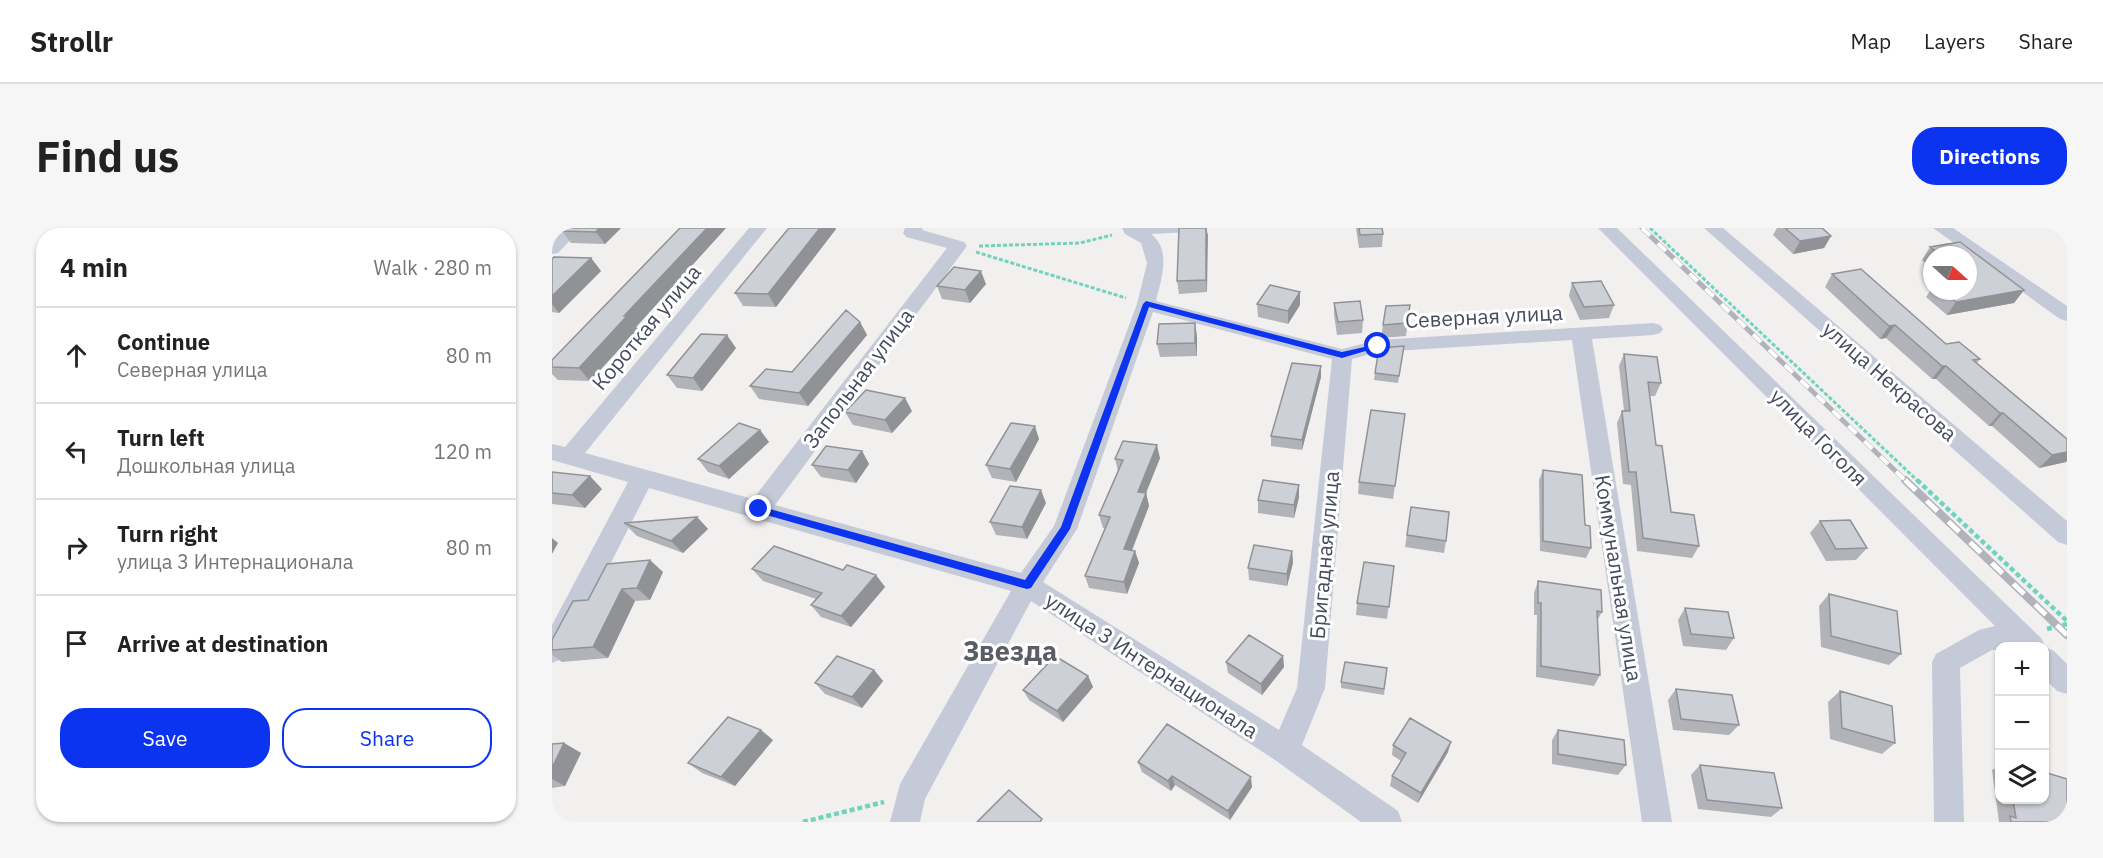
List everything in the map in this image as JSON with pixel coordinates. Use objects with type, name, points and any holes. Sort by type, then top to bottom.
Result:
[{"type":"street","points":[[552,249],[573,228]]},
{"type":"street","name":"Короткая улица","points":[[561,454],[758,228]]},
{"type":"street","points":[[1131,229],[1184,228]]},
{"type":"street","name":"улица Гоголя","points":[[1606,228],[2028,642]]},
{"type":"street","name":"улица Некрасова","points":[[1713,228],[2067,535]]},
{"type":"street","points":[[1942,228],[2067,315]]},
{"type":"street","points":[[908,808],[1027,585],[1065,529],[1146,304],[1156,263],[1149,241],[1131,229]]},
{"type":"street","points":[[913,230],[958,246]]},
{"type":"street","name":"Запольная улица","points":[[759,509],[958,246]]},
{"type":"street","name":"Северная улица","points":[[1146,304],[1342,355],[1378,346],[1653,329]]},
{"type":"street","name":"Коммунальная улица","points":[[1581,334],[1657,822]]},
{"type":"street","name":"Бригадная улица","points":[[1285,750],[1311,688],[1342,355]]},
{"type":"street","name":"улица 3 Интернационала","points":[[561,454],[1027,585],[1285,750],[1387,822]]},
{"type":"street","points":[[552,651],[643,476]]},
{"type":"street","points":[[1949,822],[1946,662],[1988,638],[2028,642]]},
{"type":"street","points":[[2049,664],[2067,682]]},
{"type":"path","points":[[1650,228],[2067,621]]},
{"type":"path","points":[[958,246],[1080,243],[1131,229]]},
{"type":"path","points":[[958,246],[1146,304]]},
{"type":"path","points":[[803,822],[908,808]]},
{"type":"building","points":[[564,228],[599,228],[596,232],[562,231]]},
{"type":"building","points":[[680,228],[707,228],[624,316],[627,316],[579,368],[552,367],[552,360]]},
{"type":"building","points":[[789,228],[820,228],[768,294],[735,293]]},
{"type":"building","points":[[1179,228],[1206,228],[1206,280],[1177,281]]},
{"type":"building","points":[[1359,228],[1382,228],[1383,234],[1360,235]]},
{"type":"building","points":[[1785,228],[1822,228],[1831,236],[1800,241]]},
{"type":"building","points":[[1960,242],[1965,246],[1936,246]]},
{"type":"building","points":[[1977,255],[2024,290],[1977,298]]},
{"type":"building","points":[[554,257],[591,258],[552,296],[552,259]]},
{"type":"building","points":[[954,267],[981,271],[965,290],[937,286]]},
{"type":"building","points":[[1861,269],[1946,344],[1959,342],[1980,359],[1973,360],[2067,439],[2067,452],[2052,455],[1895,325],[1889,326],[1832,274]]},
{"type":"building","points":[[1601,281],[1614,305],[1584,307],[1572,283]]},
{"type":"building","points":[[1270,285],[1300,292],[1288,311],[1257,304]]},
{"type":"building","points":[[1360,301],[1363,320],[1338,322],[1334,303]]},
{"type":"building","points":[[1410,305],[1407,323],[1383,325],[1386,306]]},
{"type":"building","points":[[846,310],[860,322],[799,393],[750,386],[766,369],[792,372]]},
{"type":"building","points":[[1195,323],[1195,343],[1157,344],[1159,324]]},
{"type":"building","points":[[701,334],[727,335],[693,378],[667,375]]},
{"type":"building","points":[[1404,346],[1399,376],[1375,373],[1379,348]]},
{"type":"building","points":[[1624,354],[1657,357],[1661,383],[1648,382],[1656,445],[1662,446],[1671,512],[1694,515],[1699,546],[1643,538],[1636,472],[1629,472],[1622,411],[1630,411]]},
{"type":"building","points":[[1292,363],[1321,366],[1302,440],[1271,436]]},
{"type":"building","points":[[866,390],[905,398],[885,420],[845,412]]},
{"type":"building","points":[[1371,410],[1405,414],[1395,486],[1359,482]]},
{"type":"building","points":[[739,423],[760,430],[719,466],[698,459]]},
{"type":"building","points":[[1011,423],[1035,426],[1010,469],[986,465]]},
{"type":"building","points":[[1123,441],[1157,445],[1138,492],[1146,493],[1124,549],[1135,551],[1124,582],[1085,576],[1110,517],[1099,515],[1123,460],[1115,459]]},
{"type":"building","points":[[826,446],[862,451],[848,470],[812,465]]},
{"type":"building","points":[[1543,470],[1582,475],[1585,525],[1590,526],[1591,548],[1543,541]]},
{"type":"building","points":[[552,472],[590,476],[572,495],[552,493]]},
{"type":"building","points":[[1263,480],[1299,485],[1294,505],[1258,500]]},
{"type":"building","points":[[1010,486],[1041,490],[1022,527],[990,522]]},
{"type":"building","points":[[1411,507],[1449,512],[1446,541],[1407,535]]},
{"type":"building","points":[[697,517],[671,541],[624,523]]},
{"type":"building","points":[[1850,520],[1867,548],[1836,549],[1820,521]]},
{"type":"building","points":[[1254,545],[1292,551],[1287,574],[1248,568]]},
{"type":"building","points":[[774,546],[843,570],[847,565],[876,575],[841,616],[811,605],[822,593],[752,569]]},
{"type":"building","points":[[650,560],[637,588],[622,589],[593,647],[552,650],[552,640],[573,601],[588,600],[607,564]]},
{"type":"building","points":[[1364,562],[1394,566],[1389,607],[1357,603]]},
{"type":"building","points":[[1538,581],[1601,590],[1602,612],[1597,611],[1600,675],[1541,666],[1541,603],[1538,603]]},
{"type":"building","points":[[1829,594],[1897,611],[1901,654],[1831,636]]},
{"type":"building","points":[[1685,608],[1728,612],[1734,638],[1691,634]]},
{"type":"building","points":[[1249,635],[1283,656],[1261,684],[1226,662]]},
{"type":"building","points":[[837,656],[874,670],[852,697],[815,683]]},
{"type":"building","points":[[1055,656],[1088,676],[1057,711],[1023,690]]},
{"type":"building","points":[[1345,662],[1387,668],[1384,689],[1341,682]]},
{"type":"building","points":[[1676,689],[1732,695],[1739,725],[1681,719]]},
{"type":"building","points":[[1840,691],[1892,706],[1895,743],[1842,728]]},
{"type":"building","points":[[728,717],[761,730],[721,777],[688,763]]},
{"type":"building","points":[[1410,718],[1451,742],[1421,793],[1392,776],[1406,753],[1393,745]]},
{"type":"building","points":[[1167,724],[1251,777],[1228,811],[1172,776],[1168,781],[1138,762]]},
{"type":"building","points":[[1558,730],[1624,740],[1626,765],[1558,754]]},
{"type":"building","points":[[564,743],[552,768],[552,744]]},
{"type":"building","points":[[1700,765],[1774,773],[1782,808],[1707,800]]},
{"type":"building","points":[[2049,774],[2067,779],[2067,822],[2011,822],[2010,816],[2016,818],[2014,804],[2049,804]]},
{"type":"building","points":[[1009,790],[1042,819],[1040,822],[977,822]]},
{"type":"railway","points":[[1642,228],[1907,482]]},
{"type":"railway","points":[[1905,480],[2067,635]]},
{"type":"district","name":"Звезда","points":[[1010,650]]},
{"type":"route","points":[[759,509],[1027,585],[1065,529],[1146,304],[1342,355],[1378,346]]}]
